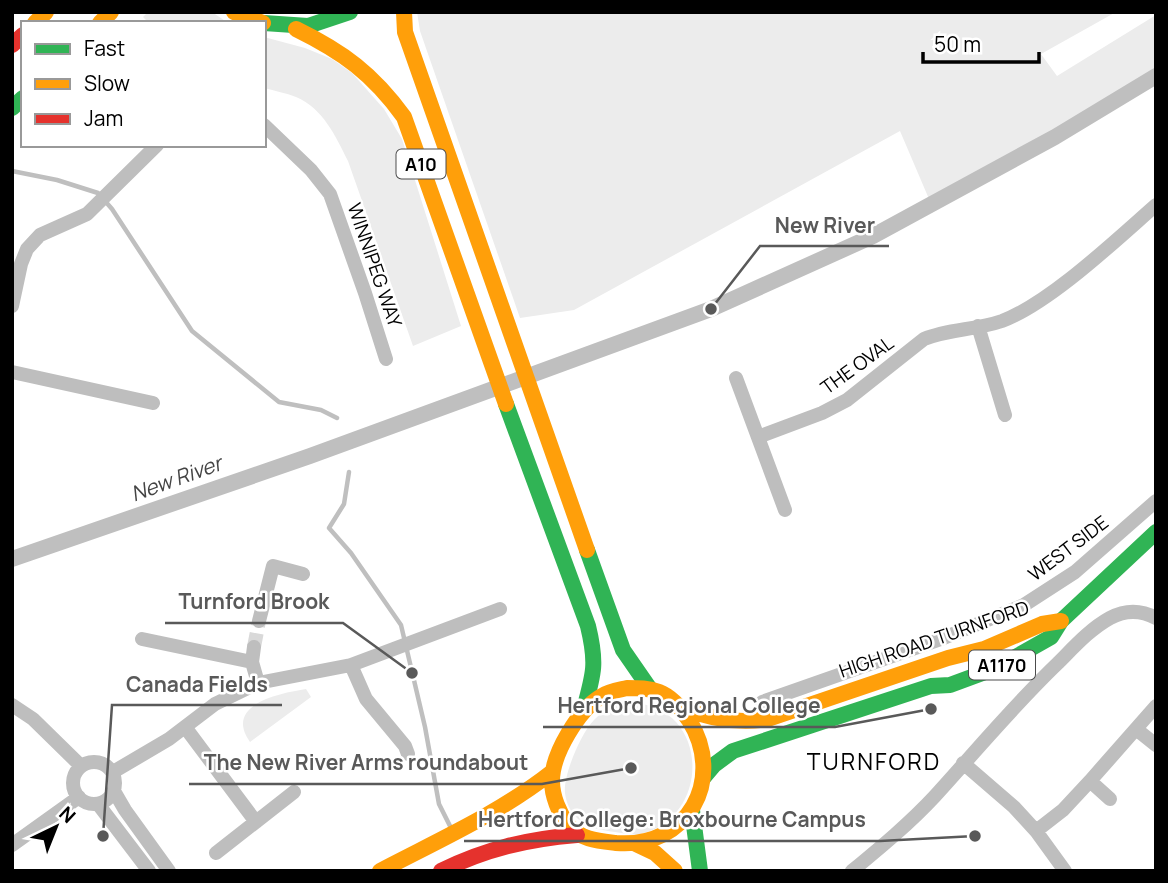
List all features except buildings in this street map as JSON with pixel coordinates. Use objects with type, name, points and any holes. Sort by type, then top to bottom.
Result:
[{"type":"main road","name":"A10","points":[[234,12],[259,21]]},
{"type":"main road","name":"A10","points":[[296,29],[329,22],[350,12]]},
{"type":"main road","name":"A10","points":[[404,12],[405,32],[623,650],[650,689]]},
{"type":"main road","name":"A10","points":[[266,23],[296,29],[332,46],[358,63],[385,88],[404,117],[590,636],[595,655],[593,676],[584,709]]},
{"type":"main road","name":"A1170","points":[[1061,621],[1156,533]]},
{"type":"main road","name":"HIGH ROAD TURNFORD","points":[[681,707],[716,721],[752,722],[768,719],[948,658],[984,649],[1042,624],[1061,621]]},
{"type":"main road","name":"HIGH ROAD TURNFORD","points":[[703,778],[714,765],[733,751],[931,686],[950,685],[969,679],[1009,663],[1051,637],[1061,621]]},
{"type":"main road","points":[[931,686],[945,674],[948,658]]},
{"type":"main road","points":[[380,871],[523,795],[552,772],[570,730],[584,709],[601,695],[627,688],[650,689],[663,694],[681,707],[701,748],[703,778],[692,810],[674,830],[656,840],[636,844],[578,835],[531,839],[487,850],[448,867]]},
{"type":"main road","points":[[552,772],[559,813],[578,835]]},
{"type":"main road","points":[[692,810],[696,861],[700,871]]},
{"type":"main road","points":[[636,844],[655,853],[675,871]]},
{"type":"street","name":"WINNIPEG WAY","points":[[266,127],[311,170],[330,194],[386,359]]},
{"type":"street","points":[[12,306],[27,249],[40,235],[76,221],[98,204],[155,147]]},
{"type":"street","points":[[1150,210],[1156,227]]},
{"type":"street","name":"THE OVAL","points":[[758,438],[822,413],[847,400],[923,339],[938,333],[999,322],[1023,312],[1084,266],[1150,210]]},
{"type":"street","points":[[978,326],[1005,415]]},
{"type":"street","points":[[12,372],[153,403]]},
{"type":"street","points":[[736,378],[785,510]]},
{"type":"street","name":"WEST SIDE","points":[[762,702],[941,639],[1024,606],[1075,572],[1156,501]]},
{"type":"street","points":[[259,621],[273,566],[303,573]]},
{"type":"street","points":[[113,772],[185,727],[215,704],[258,683],[351,665],[500,610]]},
{"type":"street","points":[[852,871],[899,831],[934,796],[1027,692],[1082,639],[1108,619],[1133,612],[1156,618]]},
{"type":"street","points":[[142,639],[252,662]]},
{"type":"street","points":[[941,639],[948,658]]},
{"type":"street","points":[[254,647],[252,662],[258,683]]},
{"type":"street","points":[[351,665],[366,699],[405,746],[408,754]]},
{"type":"street","points":[[12,705],[33,719],[81,766]]},
{"type":"street","points":[[1036,831],[1063,810],[1156,706]]},
{"type":"street","points":[[185,727],[256,822]]},
{"type":"street","points":[[1136,729],[1156,745]]},
{"type":"street","points":[[98,762],[113,772],[116,784],[106,801],[89,803],[79,797],[73,785],[76,771],[81,766],[98,762]]},
{"type":"street","points":[[963,763],[1014,807],[1036,831],[1065,871]]},
{"type":"street","points":[[1090,781],[1110,799]]},
{"type":"street","points":[[114,791],[169,871]]},
{"type":"street","points":[[215,853],[294,792]]},
{"type":"street","points":[[12,845],[79,797]]},
{"type":"street","points":[[98,804],[113,820],[149,871]]},
{"type":"shaded area","points":[[148,12],[212,12],[225,21],[147,21],[143,17]]},
{"type":"shaded area","points":[[417,12],[1116,12],[1041,54],[1057,76],[1156,15],[1156,70],[978,174],[929,199],[900,131],[574,310],[520,318],[420,31]]},
{"type":"shaded area","points":[[266,38],[305,48],[332,59],[352,73],[384,109],[402,139],[461,326],[413,346],[348,161],[321,116],[314,108],[292,96],[266,89]]},
{"type":"shaded area","points":[[306,689],[311,697],[250,742],[244,729],[244,718],[249,710],[270,698]]},
{"type":"shaded area","points":[[632,703],[658,709],[676,722],[688,741],[692,763],[690,786],[681,807],[664,824],[635,835],[584,824],[572,812],[565,793],[570,765],[589,726],[606,710]]},
{"type":"waterway","name":"New River","points":[[12,559],[310,456],[711,309],[873,236],[1055,137],[1156,76]]},
{"type":"waterway","points":[[12,171],[57,180],[98,193],[112,209],[192,331],[279,402],[321,410],[337,418]]},
{"type":"waterway","points":[[349,472],[344,504],[329,528],[351,553],[401,625],[425,727],[439,804],[451,828]]},
{"type":"tunnel","points":[[254,647],[259,621]]},
{"type":"traffic: fast","points":[[266,23],[308,26],[350,12]]},
{"type":"traffic: fast","points":[[12,108],[21,100]]},
{"type":"traffic: fast","points":[[506,404],[588,626],[593,650],[593,668],[584,709]]},
{"type":"traffic: fast","points":[[703,778],[714,765],[733,751],[931,686],[950,685],[996,668],[1051,637],[1061,621],[1156,532]]},
{"type":"traffic: fast","points":[[587,550],[623,650],[650,689]]},
{"type":"traffic: fast","points":[[692,810],[700,871]]},
{"type":"traffic: slow","points":[[37,21],[46,12]]},
{"type":"traffic: slow","points":[[102,21],[111,12]]},
{"type":"traffic: slow","points":[[234,12],[258,21]]},
{"type":"traffic: slow","points":[[404,12],[405,32],[587,550]]},
{"type":"traffic: slow","points":[[296,29],[328,46],[369,76],[404,117],[506,404]]},
{"type":"traffic: slow","points":[[681,707],[724,719],[768,719],[948,658],[984,649],[1042,624],[1061,621]]},
{"type":"traffic: slow","points":[[627,688],[647,689],[664,694],[683,711],[699,742],[703,765],[701,786],[693,806],[680,822],[663,835],[641,842],[616,843],[584,837],[573,830],[557,804],[552,781],[562,746],[584,711],[605,694],[627,688]]},
{"type":"traffic: slow","points":[[380,871],[490,813],[552,772]]},
{"type":"traffic: slow","points":[[636,844],[655,853],[675,871]]},
{"type":"traffic: jam","points":[[12,45],[21,37]]},
{"type":"traffic: jam","points":[[441,871],[507,846],[577,835]]},
{"type":"place","name":"New River","points":[[711,309]]},
{"type":"place","name":"Turnford Brook","points":[[412,673]]},
{"type":"place","name":"Hertford Regional College","points":[[931,709]]},
{"type":"place","name":"The New River Arms roundabout","points":[[631,768]]},
{"type":"place","name":"Canada Fields","points":[[103,836]]},
{"type":"place","name":"Hertford College: Broxbourne Campus","points":[[975,836]]},
{"type":"district","name":"TURNFORD","points":[[874,761]]}]
